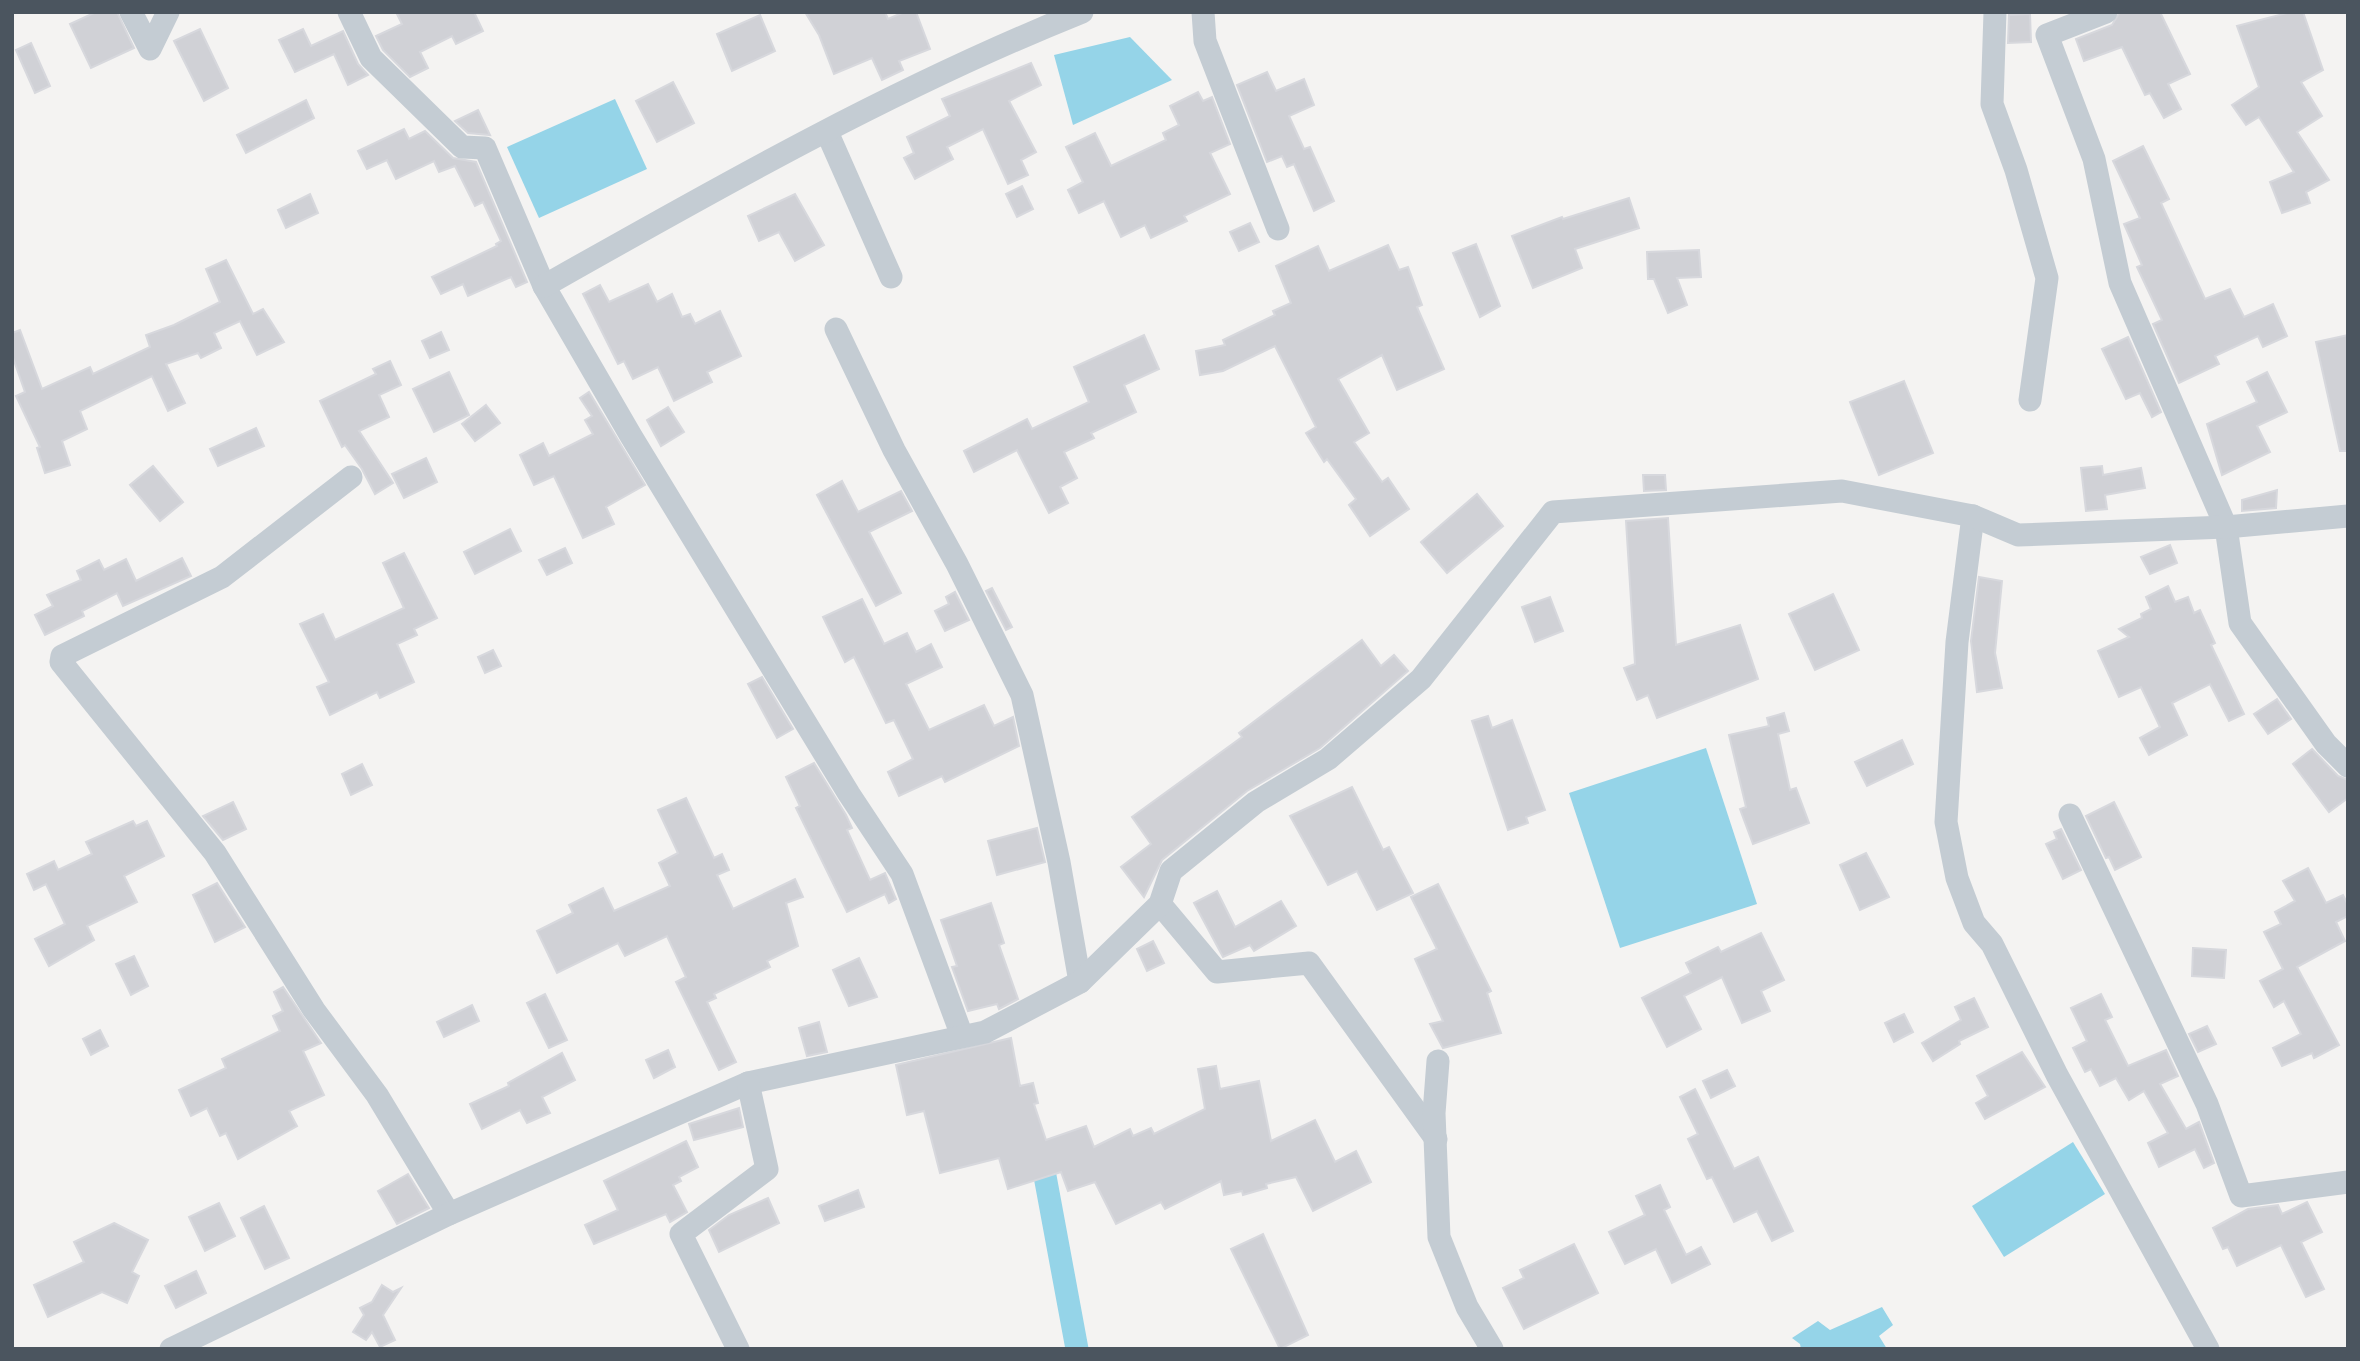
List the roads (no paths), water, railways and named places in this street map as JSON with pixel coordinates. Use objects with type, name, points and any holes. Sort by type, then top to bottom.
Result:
[{"type":"street","points":[[131,12],[150,49],[168,12]]},
{"type":"street","points":[[349,12],[367,52],[376,64],[461,147],[485,148],[544,286],[631,436],[849,794],[902,874],[962,1036]]},
{"type":"street","points":[[544,286],[741,174],[998,46],[1082,12]]},
{"type":"street","points":[[1203,12],[1205,41],[1278,229]]},
{"type":"street","points":[[1995,12],[1992,104],[2016,170],[2047,278],[2030,400]]},
{"type":"street","points":[[2106,12],[2047,35],[2095,159],[2120,283],[2226,527],[2240,623],[2326,744],[2348,766]]},
{"type":"street","points":[[827,132],[891,277]]},
{"type":"street","points":[[836,329],[894,450],[957,564],[1022,695],[1059,862],[1080,982]]},
{"type":"street","points":[[351,477],[222,576],[62,656],[61,662],[215,853],[314,1010],[377,1095],[449,1214]]},
{"type":"street","points":[[172,1349],[449,1214],[748,1083],[985,1032],[1080,982],[1160,904],[1171,872],[1256,802],[1328,760],[1421,679],[1553,512],[1842,491],[1973,516],[2018,535],[2226,527],[2348,516]]},
{"type":"street","points":[[1973,516],[1956,642],[1946,822],[1957,878],[1974,923],[1992,944],[2057,1075],[2208,1349]]},
{"type":"street","points":[[2070,815],[2207,1104],[2241,1196],[2348,1182]]},
{"type":"street","points":[[1160,904],[1217,972],[1309,963],[1436,1139]]},
{"type":"street","points":[[1437,1061],[1434,1112],[1439,1237],[1467,1307],[1492,1349]]},
{"type":"street","points":[[738,1349],[681,1234],[767,1169],[748,1083]]},
{"type":"water","points":[[1130,37],[1172,80],[1073,125],[1054,55]]},
{"type":"water","points":[[615,99],[647,169],[539,218],[507,147]]},
{"type":"water","points":[[1706,748],[1757,904],[1620,948],[1569,793]]},
{"type":"water","points":[[2073,1142],[2105,1194],[2004,1257],[1972,1206]]},
{"type":"water","points":[[1882,1307],[1893,1325],[1879,1336],[1887,1349],[1801,1349],[1800,1344],[1792,1338],[1818,1321],[1830,1330]]},
{"type":"waterway","points":[[1040,1149],[1077,1349]]}]
